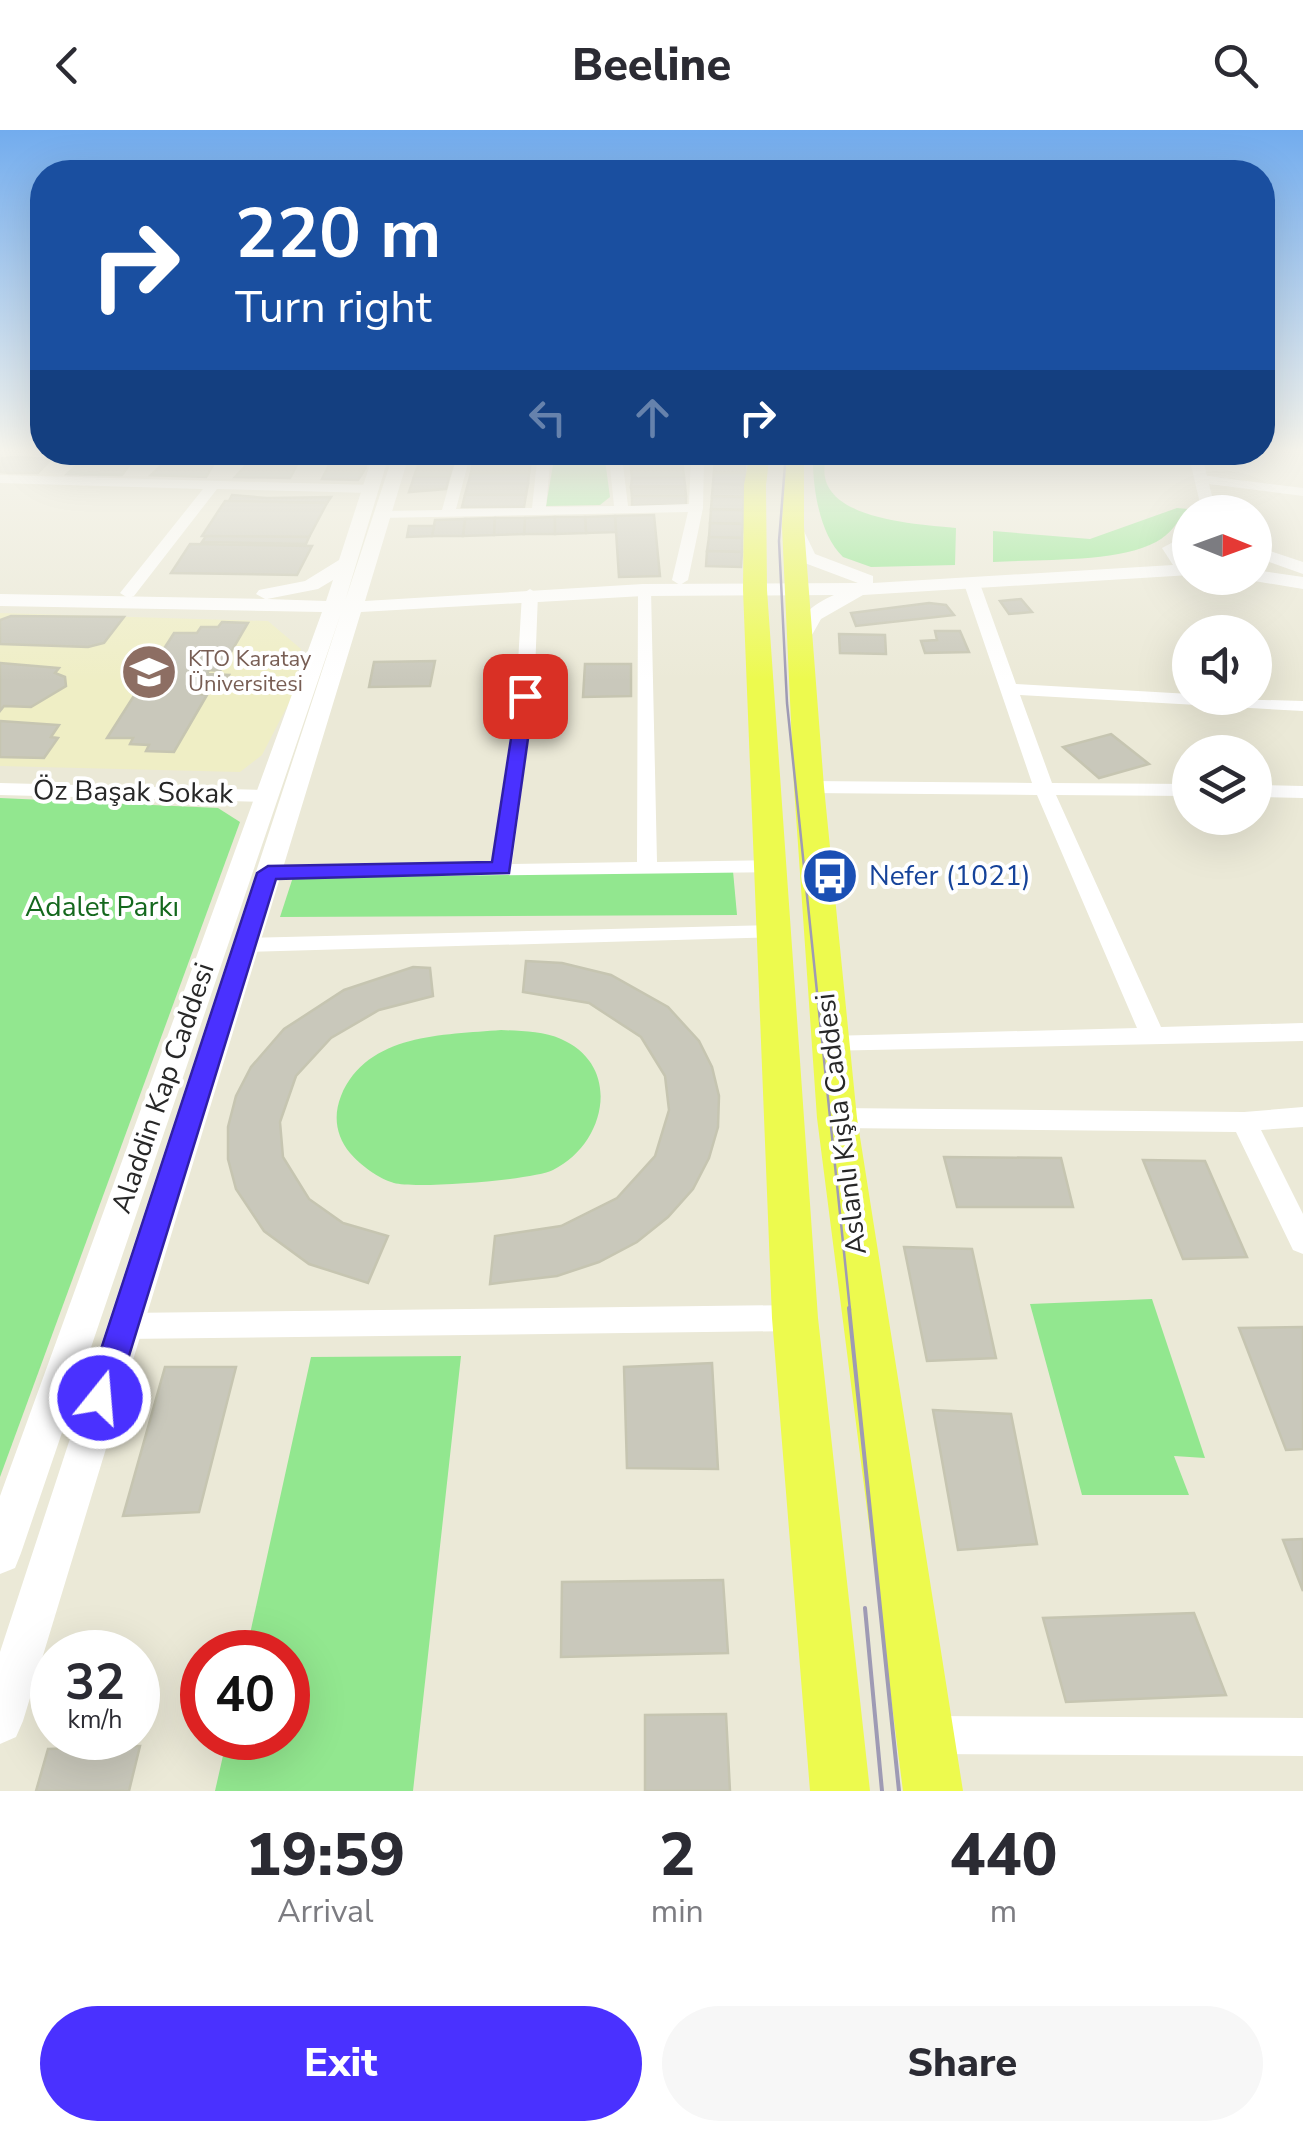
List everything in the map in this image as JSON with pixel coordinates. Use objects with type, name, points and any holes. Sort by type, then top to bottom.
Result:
[{"type":"main road","name":"Aslanlı Kışla Caddesi","points":[[757,527],[755,598],[794,1318],[840,1791]]},
{"type":"main road","name":"Aslanlı Kışla Caddesi","points":[[793,528],[808,787],[837,1118],[933,1791]]},
{"type":"street","points":[[128,594],[181,527]]},
{"type":"street","name":"Aladdin Kap Caddesi","points":[[0,1553],[266,796],[331,642],[370,527]]},
{"type":"street","points":[[680,580],[692,527]]},
{"type":"street","points":[[793,528],[808,558],[866,584]]},
{"type":"street","points":[[802,638],[805,624],[818,611],[866,584],[1128,558],[1171,548]]},
{"type":"street","points":[[1272,558],[1303,568]]},
{"type":"street","points":[[252,601],[311,584],[358,563],[378,585],[418,598],[704,590],[755,598]]},
{"type":"street","points":[[704,590],[741,601],[798,587],[971,582],[1172,569]]},
{"type":"street","points":[[1272,578],[1303,583]]},
{"type":"street","points":[[0,600],[346,602],[680,580],[755,598]]},
{"type":"street","points":[[971,582],[1044,788],[1153,1037]]},
{"type":"street","points":[[0,589],[252,601],[298,618],[331,642],[372,617],[418,598]]},
{"type":"street","points":[[643,590],[647,868]]},
{"type":"street","points":[[501,868],[525,696],[530,594]]},
{"type":"street","name":"Aladdin Kap Caddesi","points":[[0,1721],[268,873],[331,642]]},
{"type":"street","points":[[1008,689],[1303,706]]},
{"type":"street","points":[[808,787],[1172,790]]},
{"type":"street","name":"Öz Başak Sokak","points":[[0,789],[266,796]]},
{"type":"street","points":[[1272,791],[1303,792]]},
{"type":"street","points":[[268,873],[772,867]]},
{"type":"street","points":[[244,945],[774,932]]},
{"type":"street","points":[[829,1045],[1303,1032]]},
{"type":"street","points":[[837,1118],[1244,1122],[1303,1116]]},
{"type":"street","points":[[1244,1122],[1303,1242]]},
{"type":"street","points":[[123,1326],[794,1318]]},
{"type":"street","points":[[924,1735],[1303,1738]]},
{"type":"shaded area","name":"KTO Karatay Üniversitesi","points":[[0,613],[268,621],[301,649],[293,695],[262,755],[240,772],[0,766]]},
{"type":"green space","points":[[825,527],[956,528],[955,565],[871,567],[843,557]]},
{"type":"green space","points":[[1125,527],[1172,527],[1156,542],[1121,554],[993,562],[993,531],[1090,539]]},
{"type":"green space","name":"Adalet Parkı","points":[[0,798],[218,808],[240,822],[0,1477]]},
{"type":"green space","points":[[733,871],[737,915],[280,917],[294,874]]},
{"type":"green space","points":[[501,1030],[561,1039],[581,1051],[593,1067],[600,1085],[600,1105],[595,1124],[571,1158],[542,1174],[406,1185],[382,1178],[350,1153],[339,1133],[339,1103],[353,1075],[369,1060],[409,1041]]},
{"type":"green space","points":[[1152,1299],[1205,1458],[1174,1456],[1189,1495],[1082,1495],[1030,1304]]},
{"type":"green space","points":[[461,1356],[413,1791],[215,1791],[222,1760],[310,1760],[310,1630],[251,1630],[311,1357]]},
{"type":"building","points":[[208,527],[315,527],[309,537],[202,536]]},
{"type":"building","points":[[409,527],[434,527],[432,536],[407,537]]},
{"type":"building","points":[[434,527],[464,527],[463,536],[432,536]]},
{"type":"building","points":[[464,527],[494,527],[494,535],[463,536]]},
{"type":"building","points":[[494,527],[524,527],[524,534],[494,535]]},
{"type":"building","points":[[524,527],[555,527],[555,534],[524,534]]},
{"type":"building","points":[[555,527],[586,527],[586,533],[555,534]]},
{"type":"building","points":[[586,527],[616,527],[616,532],[586,533]]},
{"type":"building","points":[[616,527],[655,527],[660,576],[619,577]]},
{"type":"building","points":[[710,527],[743,527],[742,538],[709,537]]},
{"type":"building","points":[[206,536],[309,537],[306,544],[202,542]]},
{"type":"building","points":[[709,537],[742,538],[742,552],[707,551]]},
{"type":"building","points":[[190,544],[312,546],[297,575],[171,573]]},
{"type":"building","points":[[707,551],[742,552],[741,567],[706,566]]},
{"type":"building","points":[[1021,599],[1032,612],[1009,614],[1000,601]]},
{"type":"building","points":[[929,603],[946,605],[954,615],[856,626],[851,613]]},
{"type":"building","points":[[11,616],[124,617],[104,643],[88,647],[0,644],[0,620]]},
{"type":"building","points":[[222,622],[248,623],[220,671],[209,670],[207,674],[229,675],[220,690],[197,690],[195,694],[207,695],[174,752],[146,751],[149,745],[130,744],[133,738],[107,738],[174,633],[197,633],[201,627],[218,627]]},
{"type":"building","points":[[935,631],[960,631],[969,652],[925,653],[921,641],[937,640]]},
{"type":"building","points":[[839,634],[885,635],[886,654],[840,653]]},
{"type":"building","points":[[435,661],[430,686],[369,687],[374,662]]},
{"type":"building","points":[[0,663],[59,668],[55,673],[65,677],[66,686],[31,707],[4,706],[0,711]]},
{"type":"building","points":[[585,664],[631,664],[631,696],[583,697]]},
{"type":"building","points":[[0,721],[59,725],[51,737],[58,738],[44,758],[0,757]]},
{"type":"building","points":[[1111,734],[1149,764],[1099,778],[1063,747]]},
{"type":"building","points":[[526,961],[562,963],[611,975],[668,1007],[699,1041],[712,1067],[719,1096],[718,1127],[709,1158],[693,1189],[668,1217],[637,1242],[599,1262],[557,1276],[490,1284],[495,1236],[561,1226],[617,1198],[655,1156],[669,1110],[665,1076],[641,1037],[589,1003],[523,992]]},
{"type":"building","points":[[413,967],[430,968],[433,996],[379,1010],[331,1038],[296,1076],[280,1122],[283,1157],[309,1199],[343,1223],[388,1236],[368,1283],[309,1264],[264,1231],[236,1189],[228,1159],[228,1127],[236,1096],[251,1067],[284,1029],[344,990]]},
{"type":"building","points":[[944,1157],[1061,1158],[1073,1207],[957,1207]]},
{"type":"building","points":[[1143,1160],[1205,1161],[1247,1257],[1183,1259]]},
{"type":"building","points":[[904,1247],[972,1249],[996,1358],[927,1361]]},
{"type":"building","points":[[1303,1327],[1303,1449],[1286,1450],[1239,1328]]},
{"type":"building","points":[[712,1363],[718,1469],[627,1468],[624,1367]]},
{"type":"building","points":[[165,1367],[236,1367],[199,1512],[123,1516]]},
{"type":"building","points":[[933,1410],[1011,1414],[1037,1544],[958,1550]]},
{"type":"building","points":[[1303,1539],[1303,1591],[1283,1540]]},
{"type":"building","points":[[723,1580],[728,1653],[561,1657],[562,1582]]},
{"type":"building","points":[[1194,1613],[1226,1695],[1066,1702],[1043,1618]]},
{"type":"building","points":[[726,1714],[730,1791],[645,1791],[645,1715]]},
{"type":"building","points":[[45,1760],[137,1760],[129,1791],[36,1791]]},
{"type":"tram line","points":[[780,527],[787,703],[850,1310]]},
{"type":"tram line","points":[[849,1308],[899,1791]]},
{"type":"tram line","points":[[865,1608],[882,1791]]},
{"type":"place","name":"KTO Karatay Üniversitesi","points":[[149,672]]},
{"type":"place","name":"Nefer (1021)","points":[[830,876]]},
{"type":"route","points":[[100,1398],[268,873],[501,868],[525,696]]}]
